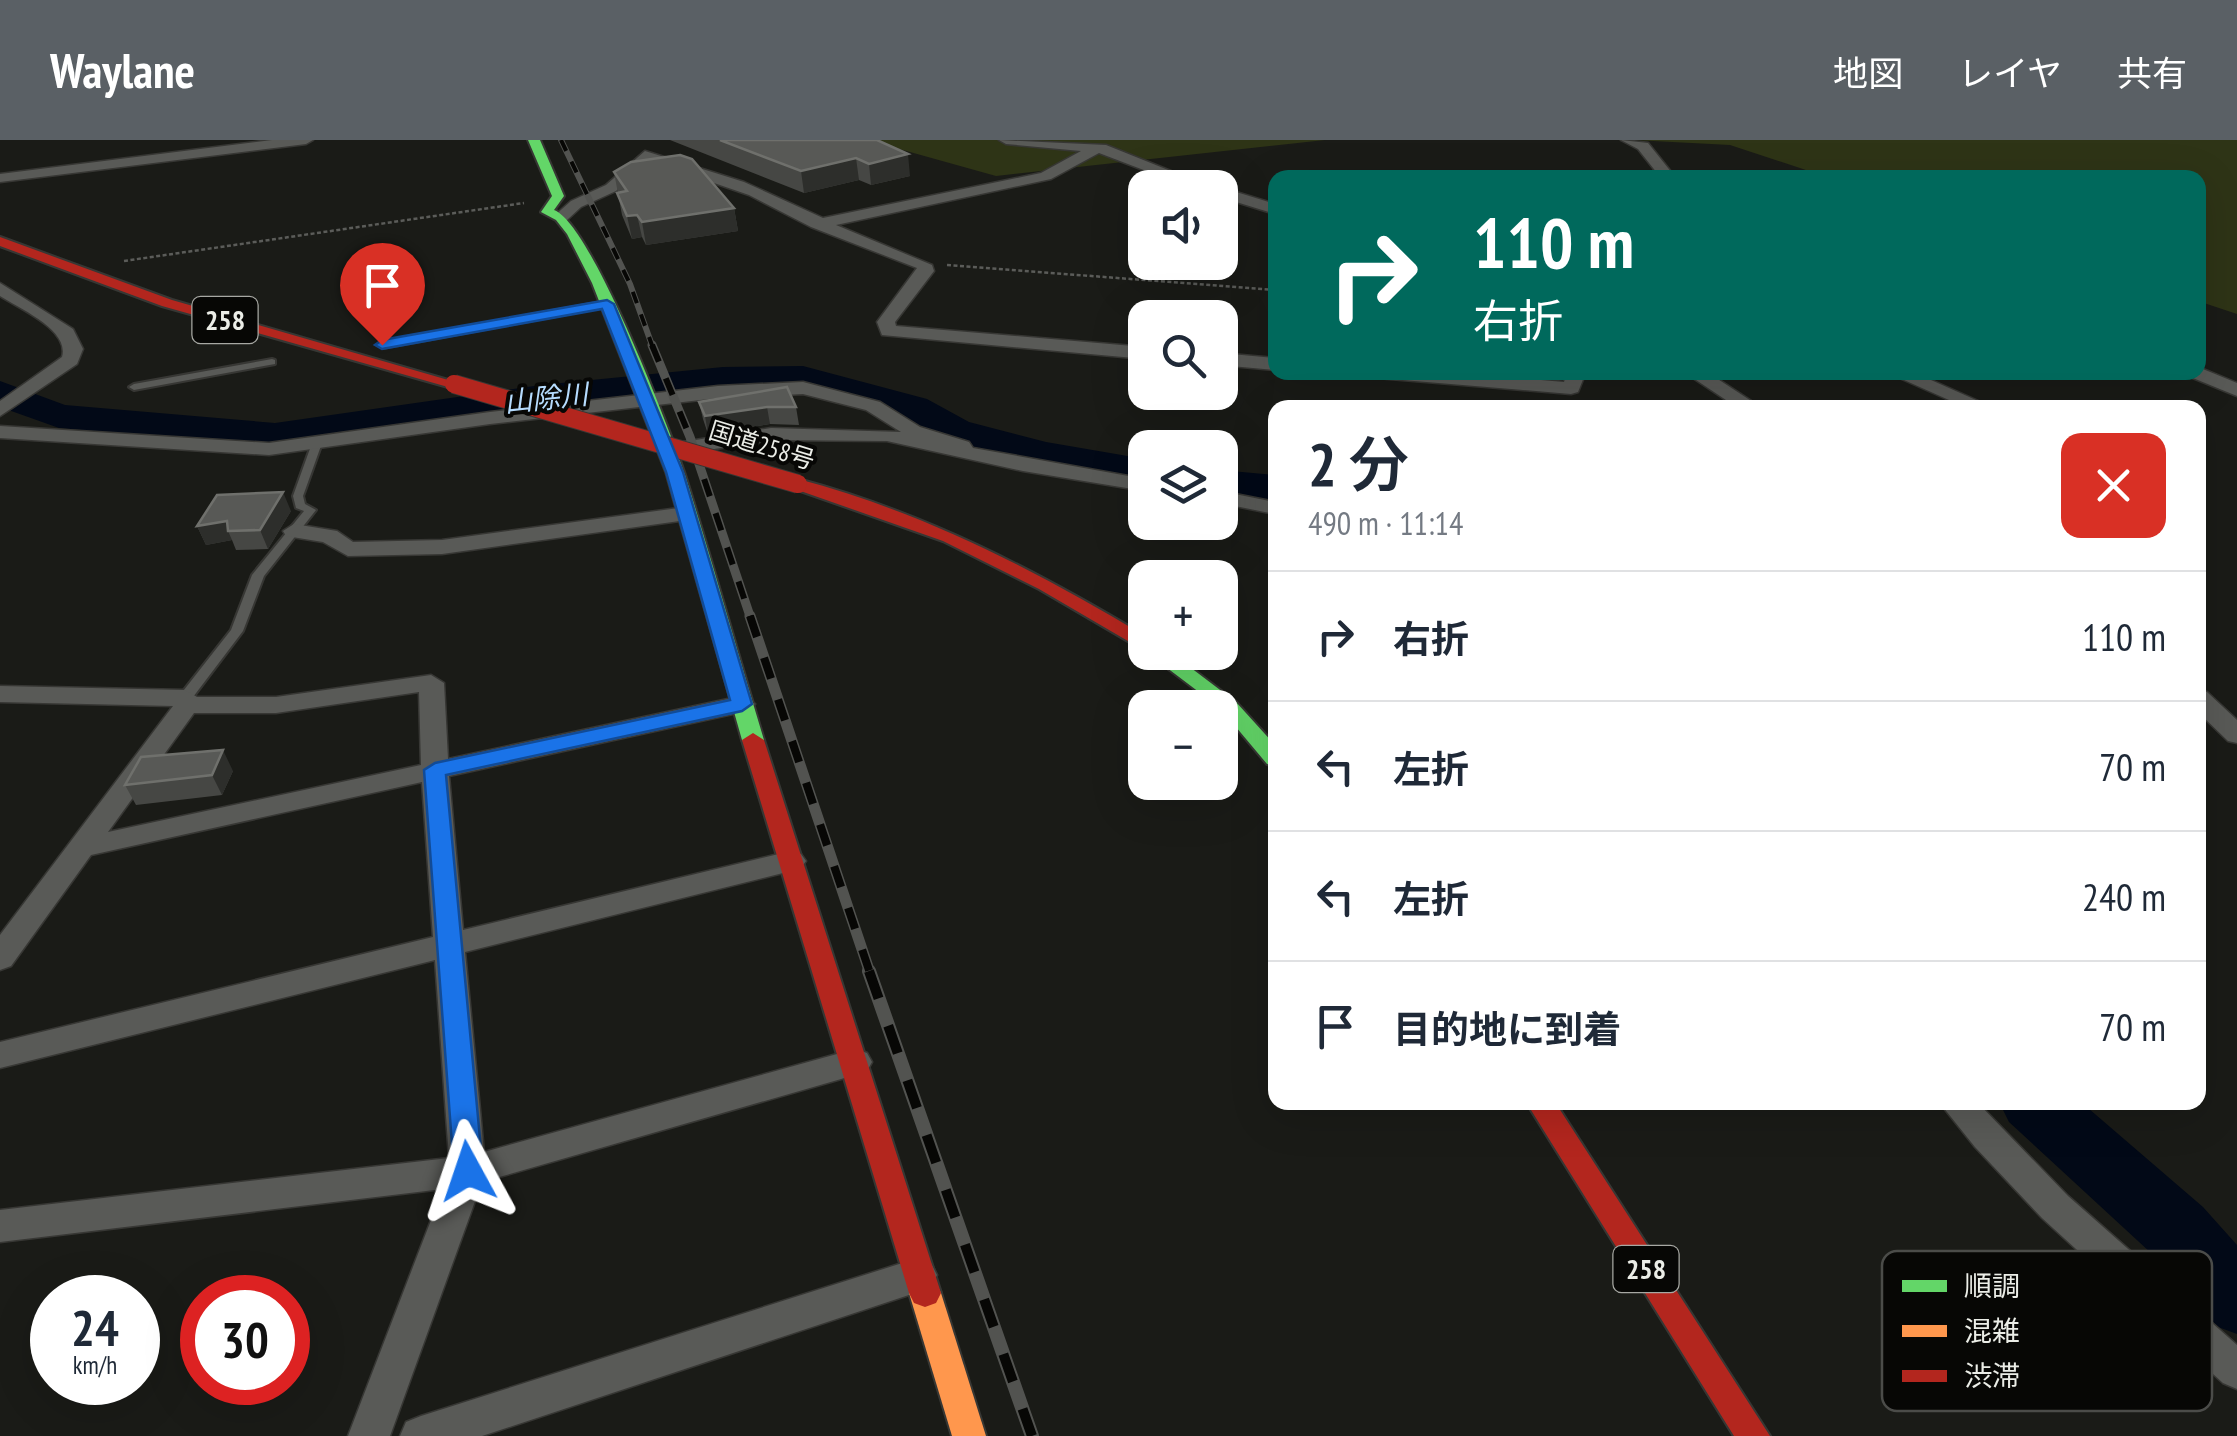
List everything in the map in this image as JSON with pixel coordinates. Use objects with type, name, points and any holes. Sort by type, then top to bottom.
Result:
[{"type":"main road","points":[[534,140],[559,208],[607,304],[644,392],[686,514],[968,1436]]},
{"type":"main road","name":"国道258号","points":[[0,241],[66,270],[182,308],[798,484],[949,537],[1046,584],[1128,635]]},
{"type":"main road","points":[[1180,670],[1228,707],[1268,751]]},
{"type":"main road","name":"258","points":[[1545,1110],[1753,1436]]},
{"type":"street","points":[[0,178],[306,140]]},
{"type":"street","points":[[1006,140],[1096,148],[1163,170]]},
{"type":"street","points":[[1628,140],[1644,146],[1663,170]]},
{"type":"street","points":[[559,208],[612,188],[649,147],[767,197],[816,224],[924,265],[926,270],[886,322],[888,331],[1128,352]]},
{"type":"street","points":[[816,224],[1000,182],[1046,176],[1096,148]]},
{"type":"street","points":[[1238,198],[1268,207]]},
{"type":"street","points":[[0,288],[67,333],[74,342],[70,360],[0,410]]},
{"type":"street","points":[[1238,361],[1268,363]]},
{"type":"street","points":[[2206,377],[2237,390]]},
{"type":"street","points":[[1474,380],[1571,388],[1574,380]]},
{"type":"street","points":[[1706,380],[1740,400]]},
{"type":"street","points":[[1914,380],[1964,400]]},
{"type":"street","points":[[0,432],[268,448],[498,417],[644,392],[803,388],[873,406],[913,432],[962,446],[966,452]]},
{"type":"street","points":[[498,417],[642,456],[771,434],[838,433],[906,438],[1023,466],[1128,482]]},
{"type":"street","points":[[1238,501],[1268,507]]},
{"type":"street","points":[[294,532],[329,536],[348,549],[442,547],[686,514]]},
{"type":"street","points":[[0,694],[276,705],[432,683],[435,770],[468,1171],[369,1436]]},
{"type":"street","points":[[0,958],[186,702]]},
{"type":"street","points":[[80,848],[742,704]]},
{"type":"street","points":[[2206,706],[2237,735]]},
{"type":"street","points":[[0,1055],[791,861]]},
{"type":"street","points":[[0,1226],[468,1171],[855,1062]]},
{"type":"street","points":[[1962,1110],[1982,1134],[2108,1251]]},
{"type":"street","points":[[421,1436],[918,1275]]},
{"type":"street","points":[[2212,1347],[2237,1370]]},
{"type":"lane","points":[[382,345],[607,304]]},
{"type":"lane","points":[[134,387],[272,362]]},
{"type":"lane","points":[[186,702],[237,632],[258,575],[311,510],[300,506],[298,496],[318,443]]},
{"type":"path","points":[[66,270],[559,208]]},
{"type":"path","points":[[924,265],[1268,290]]},
{"type":"green space","points":[[867,140],[1325,140],[996,176]]},
{"type":"green space","points":[[1634,140],[2237,140],[2237,314],[2206,304],[2206,170],[1806,170],[1730,145]]},
{"type":"building","points":[[720,140],[877,140],[908,154],[869,164],[856,158],[801,171]]},
{"type":"building","points":[[680,155],[692,159],[734,208],[642,222],[637,215],[627,216],[617,193],[627,191],[614,172],[631,162]]},
{"type":"building","points":[[787,387],[796,407],[705,416],[699,402]]},
{"type":"building","points":[[283,492],[260,530],[228,531],[227,521],[197,526],[217,495]]},
{"type":"building","points":[[223,750],[212,775],[125,785],[141,757]]},
{"type":"waterway","name":"山除川","points":[[0,393],[59,416],[275,435],[541,397],[723,378],[803,377],[913,407],[955,431],[1045,454],[1128,469]]},
{"type":"waterway","name":"山除川","points":[[1238,485],[1268,487]]},
{"type":"waterway","name":"山除川","points":[[2042,1110],[2177,1230],[2195,1251]]},
{"type":"waterway","name":"山除川","points":[[2212,1270],[2237,1299]]},
{"type":"railway","points":[[561,140],[630,284],[653,348]]},
{"type":"railway","points":[[652,345],[690,437],[751,619]]},
{"type":"railway","points":[[750,616],[870,973]]},
{"type":"railway","points":[[869,971],[1032,1436]]},
{"type":"traffic: fast","points":[[534,140],[558,196],[547,212],[561,217],[573,233],[599,283],[675,472],[753,740]]},
{"type":"traffic: fast","points":[[1180,670],[1229,707],[1268,751]]},
{"type":"traffic: slow","points":[[925,1293],[969,1436]]},
{"type":"traffic: jam","points":[[0,241],[167,303],[454,384]]},
{"type":"traffic: jam","points":[[454,384],[798,484]]},
{"type":"traffic: jam","points":[[798,484],[949,537],[1046,585],[1128,635]]},
{"type":"traffic: jam","points":[[753,740],[925,1293]]},
{"type":"traffic: jam","points":[[1545,1110],[1753,1436]]},
{"type":"route","points":[[382,345],[607,304],[628,347],[675,472],[742,704],[435,770],[468,1171]]}]
